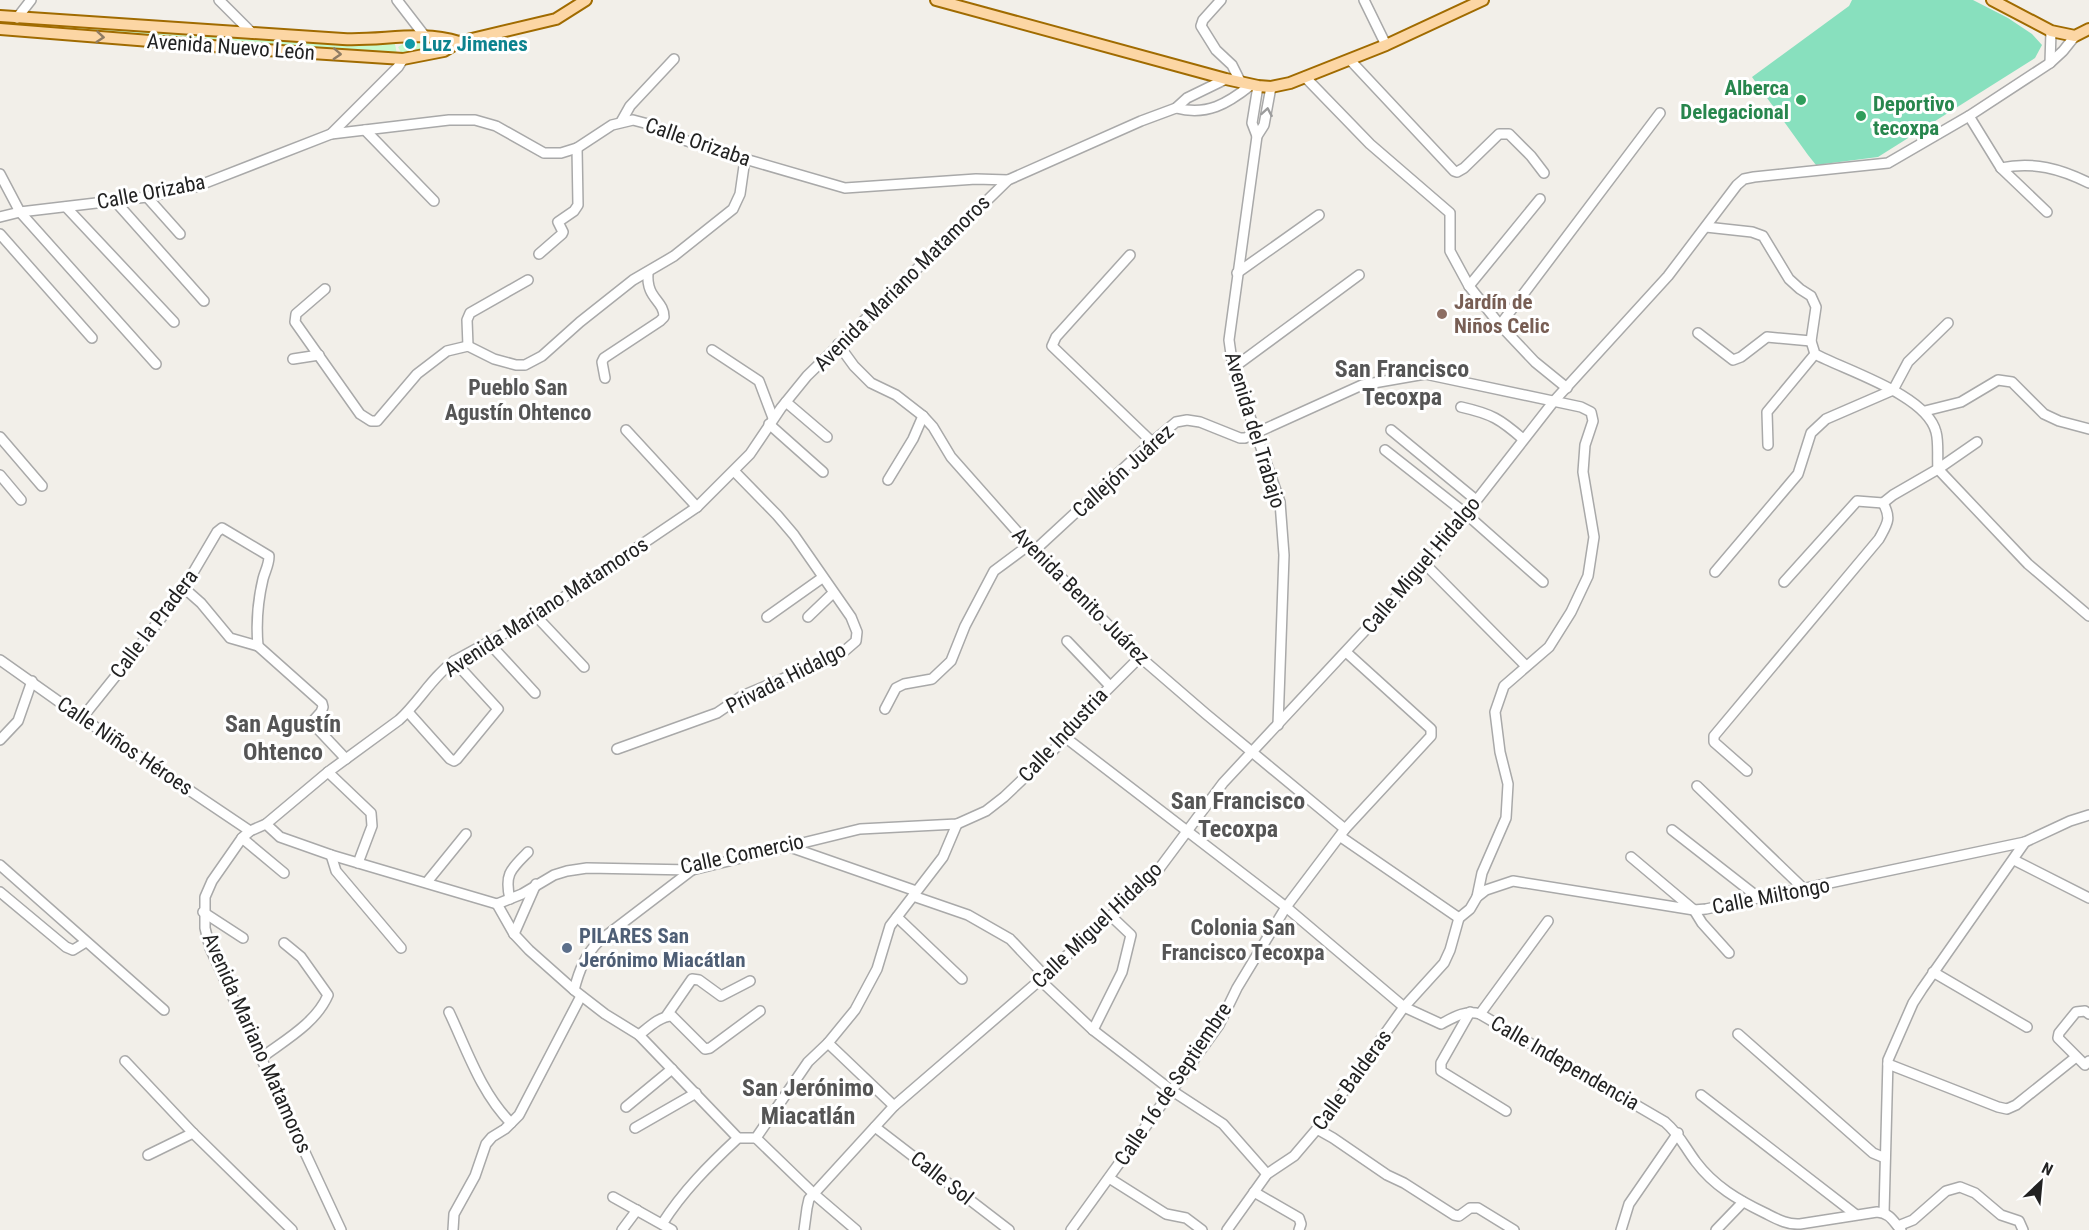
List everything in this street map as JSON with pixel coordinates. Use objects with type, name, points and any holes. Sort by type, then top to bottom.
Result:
[{"type":"main road","name":"Avenida Nuevo León","points":[[0,29],[250,49],[403,58],[444,51],[459,42],[556,19],[586,0]]},
{"type":"main road","points":[[936,0],[1226,79],[1271,87],[1290,83],[1350,60],[1483,0]]},
{"type":"main road","points":[[1992,0],[2051,31],[2075,36],[2089,29]]},
{"type":"main road","name":"Avenida Nuevo León","points":[[0,16],[367,40],[424,35],[459,42]]},
{"type":"main road","points":[[60,34],[61,20]]},
{"type":"main road","points":[[204,44],[205,30]]},
{"type":"main road","points":[[424,35],[430,43],[426,55]]},
{"type":"main road","points":[[403,36],[398,41],[396,49],[403,58]]},
{"type":"street","points":[[17,18],[32,0]]},
{"type":"street","points":[[219,0],[252,33]]},
{"type":"street","points":[[397,0],[424,35]]},
{"type":"street","points":[[1221,0],[1203,20],[1202,26],[1216,50],[1250,85]]},
{"type":"street","points":[[1364,0],[1386,45]]},
{"type":"street","points":[[2050,63],[2051,31]]},
{"type":"street","name":"Calle Miguel Hidalgo","points":[[814,1194],[894,1106],[1043,978],[1153,877],[1223,783],[1426,565],[1554,401],[1668,276],[1721,204],[1744,179],[1888,163],[1969,116],[2050,63],[2075,36]]},
{"type":"street","name":"Calle Orizaba","points":[[330,134],[398,67],[403,58]]},
{"type":"street","points":[[621,122],[630,106],[674,59]]},
{"type":"street","points":[[1350,60],[1454,171],[1457,172],[1464,168],[1499,134],[1509,134],[1544,173]]},
{"type":"street","points":[[1305,77],[1370,144],[1450,213],[1450,252],[1469,286],[1500,325],[1535,362],[1567,388]]},
{"type":"street","name":"Avenida Mariano Matamoros","points":[[341,1230],[210,948],[203,912],[205,897],[212,881],[242,838],[250,831],[266,824],[328,772],[408,712],[445,668],[454,661],[536,616],[697,507],[750,454],[771,421],[807,376],[1008,180],[1140,121],[1176,108],[1187,98],[1226,79]]},
{"type":"street","name":"Avenida Mariano Matamoros","points":[[1176,108],[1189,112],[1215,108],[1232,101],[1250,85]]},
{"type":"street","name":"Avenida del Trabajo","points":[[1250,85],[1252,123],[1257,136]]},
{"type":"street","name":"Avenida del Trabajo","points":[[1271,87],[1264,125],[1257,136],[1229,340],[1233,368],[1280,502],[1284,555],[1278,725]]},
{"type":"street","points":[[1500,325],[1660,113]]},
{"type":"street","points":[[1969,116],[2001,168],[2047,212]]},
{"type":"street","name":"Calle Orizaba","points":[[0,217],[20,212],[147,197],[195,187],[330,134],[449,120],[475,120],[496,126],[544,153],[561,153],[577,148],[612,125],[621,122],[643,122],[687,141],[845,188],[976,179],[1008,180]]},
{"type":"street","points":[[364,130],[434,201]]},
{"type":"street","points":[[539,254],[562,234],[558,222],[574,211],[578,205],[577,148]]},
{"type":"street","points":[[325,289],[294,318],[360,414],[371,421],[377,421],[417,374],[447,351],[468,346],[516,365],[525,364],[542,356],[633,280],[674,256],[733,209],[740,194],[745,159]]},
{"type":"street","points":[[2001,168],[2017,164],[2029,165],[2064,171],[2089,183]]},
{"type":"street","points":[[0,174],[20,212],[156,364]]},
{"type":"street","points":[[147,197],[180,234]]},
{"type":"street","points":[[1469,286],[1540,199]]},
{"type":"street","points":[[115,201],[204,301]]},
{"type":"street","points":[[66,207],[174,322]]},
{"type":"street","points":[[1237,273],[1319,215]]},
{"type":"street","points":[[1706,227],[1752,232],[1762,236],[1789,279],[1811,296],[1816,307],[1811,341],[1815,354],[1893,390],[1925,411],[1936,432],[1938,469],[2028,564],[2089,616]]},
{"type":"street","points":[[0,234],[92,338]]},
{"type":"street","points":[[1130,255],[1056,337],[1052,346],[1152,442]]},
{"type":"street","points":[[605,378],[602,362],[604,358],[664,317],[664,310],[650,292],[647,283],[648,273]]},
{"type":"street","points":[[1233,368],[1359,276]]},
{"type":"street","points":[[468,346],[467,320],[470,313],[528,279]]},
{"type":"street","points":[[1715,572],[1798,474],[1811,433],[1826,420],[1893,390],[1908,362],[1948,323]]},
{"type":"street","points":[[1698,333],[1733,360],[1741,357],[1767,337],[1811,341]]},
{"type":"street","name":"Avenida Benito Juárez","points":[[838,344],[854,366],[871,383],[896,395],[923,416],[933,427],[951,457],[1031,548],[1140,657],[1343,833],[1459,918]]},
{"type":"street","points":[[712,350],[759,381],[771,421],[823,472]]},
{"type":"street","points":[[1768,445],[1767,412],[1815,354]]},
{"type":"street","points":[[293,359],[319,355]]},
{"type":"street","points":[[1256,434],[1287,417],[1362,385],[1425,374],[1581,407],[1591,412],[1593,421],[1585,445],[1583,472],[1594,537],[1588,576],[1550,647],[1504,686],[1495,712],[1500,752],[1508,784],[1506,818],[1482,873],[1477,897]]},
{"type":"street","points":[[1925,411],[1961,402],[1998,380],[2012,382],[2044,414],[2059,421],[2089,429]]},
{"type":"street","points":[[786,402],[827,437]]},
{"type":"street","points":[[1461,407],[1489,414],[1523,439]]},
{"type":"street","points":[[888,480],[913,439],[923,416]]},
{"type":"street","name":"Callejón Juárez","points":[[885,709],[896,688],[904,684],[932,679],[951,661],[965,626],[994,571],[1031,548],[1176,422],[1188,420],[1240,438],[1256,434]]},
{"type":"street","points":[[626,430],[697,507]]},
{"type":"street","points":[[1391,430],[1476,500]]},
{"type":"street","points":[[0,437],[42,486]]},
{"type":"street","points":[[1784,582],[1857,501],[1883,502],[1977,442]]},
{"type":"street","points":[[1385,450],[1465,513],[1543,582]]},
{"type":"street","name":"Privada Hidalgo","points":[[617,748],[717,713],[748,693],[841,654],[856,641],[857,632],[851,616],[822,578],[794,535],[734,471]]},
{"type":"street","points":[[0,474],[21,500]]},
{"type":"street","points":[[1746,771],[1714,742],[1714,736],[1880,539],[1889,514],[1883,502]]},
{"type":"street","name":"Calle la Pradera","points":[[82,718],[184,588],[217,532],[222,528],[269,556],[256,626],[258,646]]},
{"type":"street","points":[[1426,565],[1526,666]]},
{"type":"street","points":[[767,617],[822,578]]},
{"type":"street","points":[[184,588],[201,603],[230,638],[258,646],[322,703],[323,707],[313,721],[314,725],[346,759]]},
{"type":"street","points":[[808,617],[833,593]]},
{"type":"street","points":[[536,616],[584,667]]},
{"type":"street","points":[[1067,641],[1110,686]]},
{"type":"street","points":[[489,643],[536,693]]},
{"type":"street","name":"Calle 16 de Septiembre","points":[[1071,1230],[1219,1025],[1237,988],[1286,907],[1343,833],[1431,736],[1431,729],[1346,652]]},
{"type":"street","name":"Calle Industria","points":[[957,825],[987,811],[1066,738],[1087,710],[1140,657]]},
{"type":"street","name":"Calle Niños Héroes","points":[[0,660],[250,831]]},
{"type":"street","points":[[408,712],[454,760],[496,711],[454,661]]},
{"type":"street","points":[[0,740],[18,721],[32,681]]},
{"type":"street","name":"Calle Independencia","points":[[1066,738],[1286,907],[1404,1007],[1441,1024],[1475,1013],[1653,1114],[1678,1132],[1689,1152],[1710,1179],[1743,1202],[1792,1225],[1870,1212],[1884,1213]]},
{"type":"street","points":[[328,772],[371,813],[372,826],[358,863]]},
{"type":"street","points":[[1697,786],[1804,890]]},
{"type":"street","name":"Calle Miltongo","points":[[1459,918],[1486,890],[1514,881],[1694,910],[1740,903],[2025,842],[2070,821],[2089,815]]},
{"type":"street","points":[[266,824],[280,837],[331,855],[497,903],[514,934],[529,950],[577,993],[639,1035],[738,1138]]},
{"type":"street","points":[[756,1138],[808,1062],[828,1043],[855,1010],[877,969],[885,937],[914,893],[943,857],[957,825]]},
{"type":"street","name":"Calle Comercio","points":[[497,903],[510,899],[554,874],[587,868],[692,870],[860,829],[957,825]]},
{"type":"street","points":[[1672,830],[1759,898]]},
{"type":"street","points":[[427,882],[466,834]]},
{"type":"street","points":[[242,838],[284,873]]},
{"type":"street","points":[[2023,1230],[2019,1221],[2001,1215],[1975,1193],[1960,1187],[1946,1191],[1913,1220],[1898,1229],[1892,1218],[1884,1213],[1888,1064],[1914,1003],[1933,972],[2025,842]]},
{"type":"street","points":[[787,846],[968,915],[1010,939],[1043,978],[1093,1030],[1171,1090],[1223,1124],[1267,1174]]},
{"type":"street","points":[[510,899],[507,886],[508,875],[528,852]]},
{"type":"street","points":[[331,855],[336,870],[401,948]]},
{"type":"street","points":[[1631,857],[1694,910],[1702,923],[1729,953]]},
{"type":"street","points":[[2014,860],[2089,898]]},
{"type":"street","points":[[0,865],[164,1010]]},
{"type":"street","points":[[453,1230],[454,1214],[475,1176],[486,1144],[519,1115],[577,993],[578,973],[589,951],[692,870]]},
{"type":"street","points":[[514,934],[537,883]]},
{"type":"street","points":[[0,892],[66,947],[73,950],[86,942]]},
{"type":"street","points":[[203,912],[243,938]]},
{"type":"street","points":[[1093,1030],[1122,972],[1131,935],[1111,916]]},
{"type":"street","points":[[897,917],[962,980]]},
{"type":"street","name":"Calle Balderas","points":[[1227,1230],[1267,1174],[1294,1156],[1317,1129],[1404,1007],[1444,963],[1459,918]]},
{"type":"street","points":[[1506,1111],[1441,1071],[1441,1063],[1475,1013],[1548,921]]},
{"type":"street","points":[[261,1058],[314,1017],[328,994],[301,957],[284,943]]},
{"type":"street","points":[[1933,972],[2028,1026]]},
{"type":"street","points":[[639,1035],[667,1015],[692,979],[699,980],[722,996],[750,981]]},
{"type":"street","points":[[667,1015],[676,1019],[705,1049],[760,1011]]},
{"type":"street","points":[[2088,1065],[2060,1041],[2059,1033],[2076,1012],[2085,1011],[2089,1014]]},
{"type":"street","points":[[449,1012],[489,1096],[511,1124]]},
{"type":"street","points":[[1738,1034],[1873,1153],[1885,1158]]},
{"type":"street","points":[[828,1043],[894,1106]]},
{"type":"street","points":[[1888,1064],[2007,1109],[2016,1106],[2076,1057]]},
{"type":"street","points":[[125,1061],[193,1133],[292,1230]]},
{"type":"street","points":[[626,1107],[672,1069]]},
{"type":"street","points":[[635,1128],[696,1094]]},
{"type":"street","points":[[1701,1095],[1855,1214]]},
{"type":"street","name":"Calle Sol","points":[[875,1127],[1009,1230]]},
{"type":"street","points":[[1317,1129],[1454,1215],[1459,1216],[1470,1208],[1478,1208],[1514,1230]]},
{"type":"street","points":[[1621,1230],[1629,1204],[1678,1132]]},
{"type":"street","points":[[147,1155],[193,1133]]},
{"type":"street","points":[[662,1224],[674,1205],[705,1168],[738,1138],[756,1138],[814,1194],[856,1230]]},
{"type":"street","points":[[1109,1178],[1166,1214],[1186,1218],[1202,1230]]},
{"type":"street","points":[[1254,1192],[1299,1218],[1301,1224],[1299,1230]]},
{"type":"street","points":[[804,1230],[809,1199],[814,1194]]},
{"type":"street","points":[[613,1197],[672,1230]]},
{"type":"street","points":[[1716,1230],[1743,1202]]},
{"type":"street","points":[[622,1230],[637,1210]]},
{"type":"street","points":[[1830,1230],[1832,1220]]},
{"type":"green space","name":"Deportivo tecoxpa","points":[[1852,0],[1973,0],[2008,18],[2032,34],[2042,45],[2035,58],[1878,157],[1816,165],[1752,77],[1849,6]]},
{"type":"green space","points":[[62,21],[204,31],[203,43],[62,33]]},
{"type":"green space","points":[[206,32],[401,37],[395,44],[397,54],[205,43]]},
{"type":"green space","points":[[408,41],[424,43],[423,53],[403,56],[398,47]]},
{"type":"place","name":"Luz Jimenes","points":[[410,44]]},
{"type":"place","name":"Alberca Delegacional","points":[[1801,100]]},
{"type":"place","name":"Deportivo tecoxpa","points":[[1861,116]]},
{"type":"place","name":"Jardín de Niños Celic","points":[[1442,314]]},
{"type":"place","name":"PILARES San Jerónimo Miacátlan","points":[[567,948]]},
{"type":"district","name":"San Francisco Tecoxpa","points":[[1402,383]]},
{"type":"district","name":"Pueblo San Agustín Ohtenco","points":[[518,400]]},
{"type":"district","name":"San Agustín Ohtenco","points":[[283,738]]},
{"type":"district","name":"San Francisco Tecoxpa","points":[[1238,815]]},
{"type":"district","name":"Colonia San Francisco Tecoxpa","points":[[1243,940]]},
{"type":"district","name":"San Jerónimo Miacatlán","points":[[808,1102]]}]
